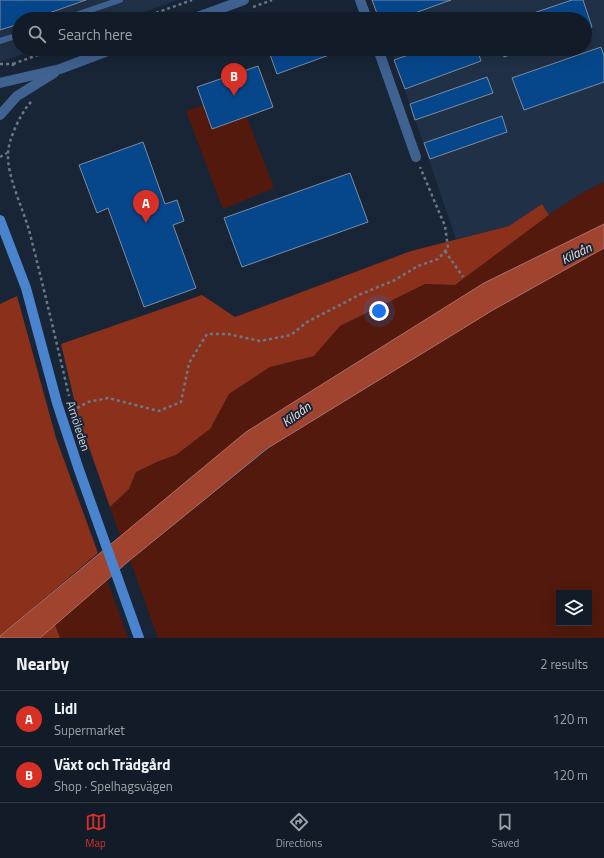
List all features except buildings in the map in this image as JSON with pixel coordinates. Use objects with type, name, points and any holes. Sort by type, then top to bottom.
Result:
[{"type":"main road","name":"Arnöleden","points":[[0,220],[26,288],[56,403],[139,638]]},
{"type":"street","points":[[204,12],[218,4],[244,0]]},
{"type":"street","points":[[360,0],[364,12]]},
{"type":"street","points":[[0,83],[60,69],[94,56]]},
{"type":"street","points":[[380,56],[416,157]]},
{"type":"street","points":[[0,115],[17,96],[60,69]]},
{"type":"lane","points":[[85,12],[120,0]]},
{"type":"lane","points":[[0,41],[12,37]]},
{"type":"path","points":[[159,12],[192,0]]},
{"type":"path","points":[[13,64],[35,56]]},
{"type":"path","points":[[27,106],[13,134],[8,153],[8,164],[28,228],[45,293],[73,415]]},
{"type":"path","points":[[0,156],[8,153]]},
{"type":"path","points":[[72,411],[88,402],[108,398],[159,411],[181,402],[189,363],[207,334],[228,334],[260,341],[291,335],[307,322],[361,294],[395,280],[418,266],[438,259],[448,248],[445,226],[416,157]]},
{"type":"path","points":[[445,251],[463,276]]},
{"type":"shaded area","points":[[0,0],[178,0],[144,12],[12,12],[12,56],[18,56],[0,61]]},
{"type":"shaded area","points":[[374,0],[604,0],[604,182],[582,193],[549,215],[542,204],[509,226],[456,239],[393,56],[592,56],[592,12],[378,12]]},
{"type":"shaded area","points":[[203,105],[212,129],[247,117],[274,188],[223,209],[186,111]]},
{"type":"shaded area","points":[[604,182],[604,224],[484,283],[246,432],[120,536],[110,507],[129,489],[136,472],[176,455],[210,429],[229,394],[270,367],[314,356],[340,326],[425,284],[455,285],[538,222],[582,193]]},
{"type":"shaded area","points":[[542,204],[549,215],[455,285],[425,284],[340,326],[314,356],[270,367],[229,394],[210,429],[176,455],[136,472],[129,489],[110,507],[78,416],[61,344],[202,295],[235,317],[411,251],[509,226]]},
{"type":"shaded area","points":[[604,248],[604,638],[158,638],[130,560],[274,445],[498,307]]},
{"type":"shaded area","points":[[17,296],[56,438],[98,553],[0,636],[0,304]]},
{"type":"shaded area","points":[[107,580],[128,638],[60,638],[55,625]]},
{"type":"shaded area","points":[[55,625],[60,638],[40,638]]},
{"type":"water","name":"Kilaån","points":[[604,224],[604,248],[493,310],[268,448],[130,560],[40,638],[0,638],[0,636],[246,432],[484,283]]},
{"type":"place","name":"Växt och Trädgård","points":[[234,96]]},
{"type":"place","name":"Lidl","points":[[146,223]]}]
